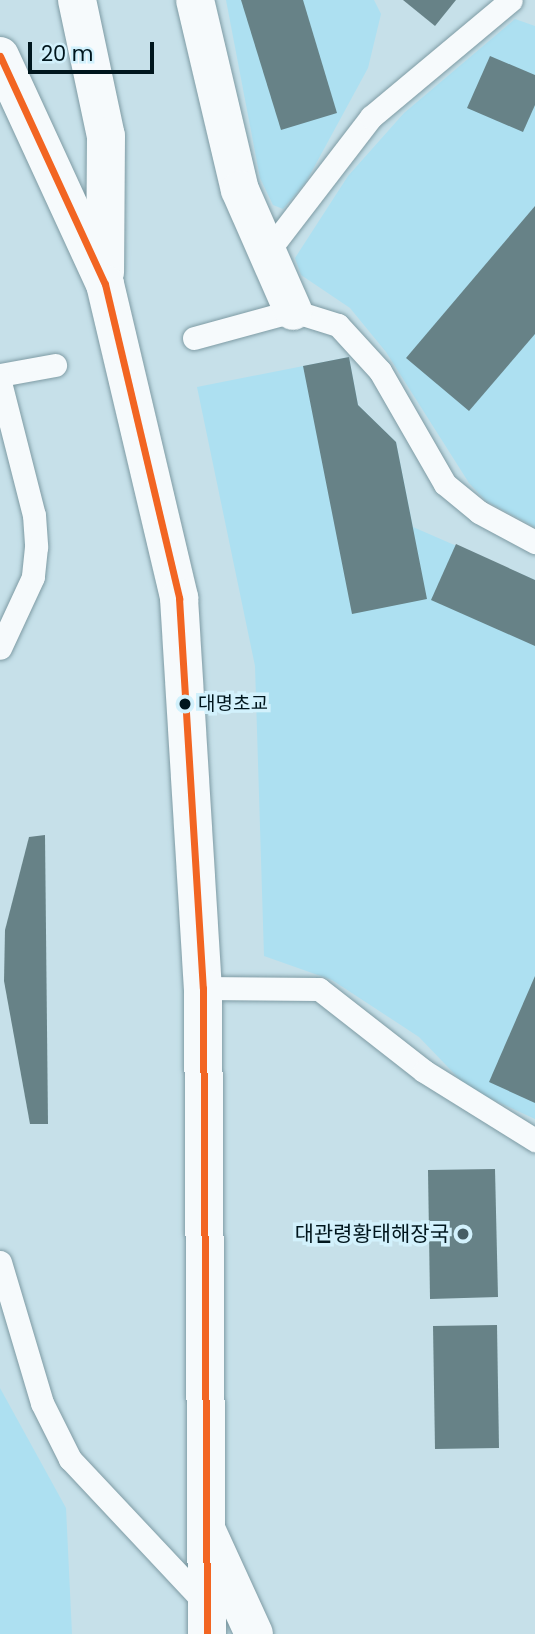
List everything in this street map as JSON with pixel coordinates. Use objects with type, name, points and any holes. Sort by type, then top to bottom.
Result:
[{"type":"main road","points":[[76,0],[106,136],[104,284]]},
{"type":"main road","points":[[195,0],[240,190],[269,250],[293,312]]},
{"type":"main road","points":[[0,56],[104,284],[179,598],[203,988],[207,1620]]},
{"type":"main road","points":[[206,1529],[254,1634]]},
{"type":"lane","points":[[269,250],[371,117],[511,0]]},
{"type":"lane","points":[[194,338],[293,312],[338,325],[380,371],[445,484],[479,512],[535,542]]},
{"type":"lane","points":[[0,375],[55,365]]},
{"type":"lane","points":[[0,382],[34,514],[36,547],[33,577],[0,648]]},
{"type":"lane","points":[[203,988],[319,989],[435,1079],[535,1140]]},
{"type":"lane","points":[[0,1262],[42,1403],[70,1458],[207,1620]]},
{"type":"shaded area","points":[[226,0],[374,0],[381,14],[368,68],[306,182],[283,209],[273,205],[260,178]]},
{"type":"shaded area","points":[[515,19],[535,26],[535,527],[486,501],[469,483],[386,352],[350,308],[301,275],[295,258],[348,176],[404,113]]},
{"type":"shaded area","points":[[349,357],[358,405],[396,442],[413,527],[535,580],[535,1119],[468,1088],[419,1037],[332,980],[264,956],[255,666],[197,387]]},
{"type":"shaded area","points":[[0,1388],[66,1508],[72,1634],[0,1634]]},
{"type":"building","points":[[241,0],[303,0],[337,113],[281,130]]},
{"type":"building","points":[[403,0],[456,0],[435,26]]},
{"type":"building","points":[[490,56],[535,75],[535,105],[523,132],[467,108]]},
{"type":"building","points":[[535,206],[535,334],[469,411],[406,358]]},
{"type":"building","points":[[349,357],[358,405],[396,442],[427,599],[352,614],[303,366]]},
{"type":"building","points":[[456,544],[535,580],[535,646],[431,600]]},
{"type":"building","points":[[45,835],[48,1124],[30,1124],[4,981],[5,930],[29,837]]},
{"type":"building","points":[[535,976],[535,1103],[489,1082]]},
{"type":"building","name":"대관령황태해장국","points":[[495,1169],[498,1297],[430,1299],[428,1170]]},
{"type":"building","points":[[497,1325],[499,1448],[435,1449],[433,1326]]},
{"type":"transit line","points":[[0,56],[105,284],[179,598],[203,988],[207,1634]]},
{"type":"place","name":"대명초교","points":[[185,704]]},
{"type":"place","name":"대관령황태해장국","points":[[463,1234]]}]
